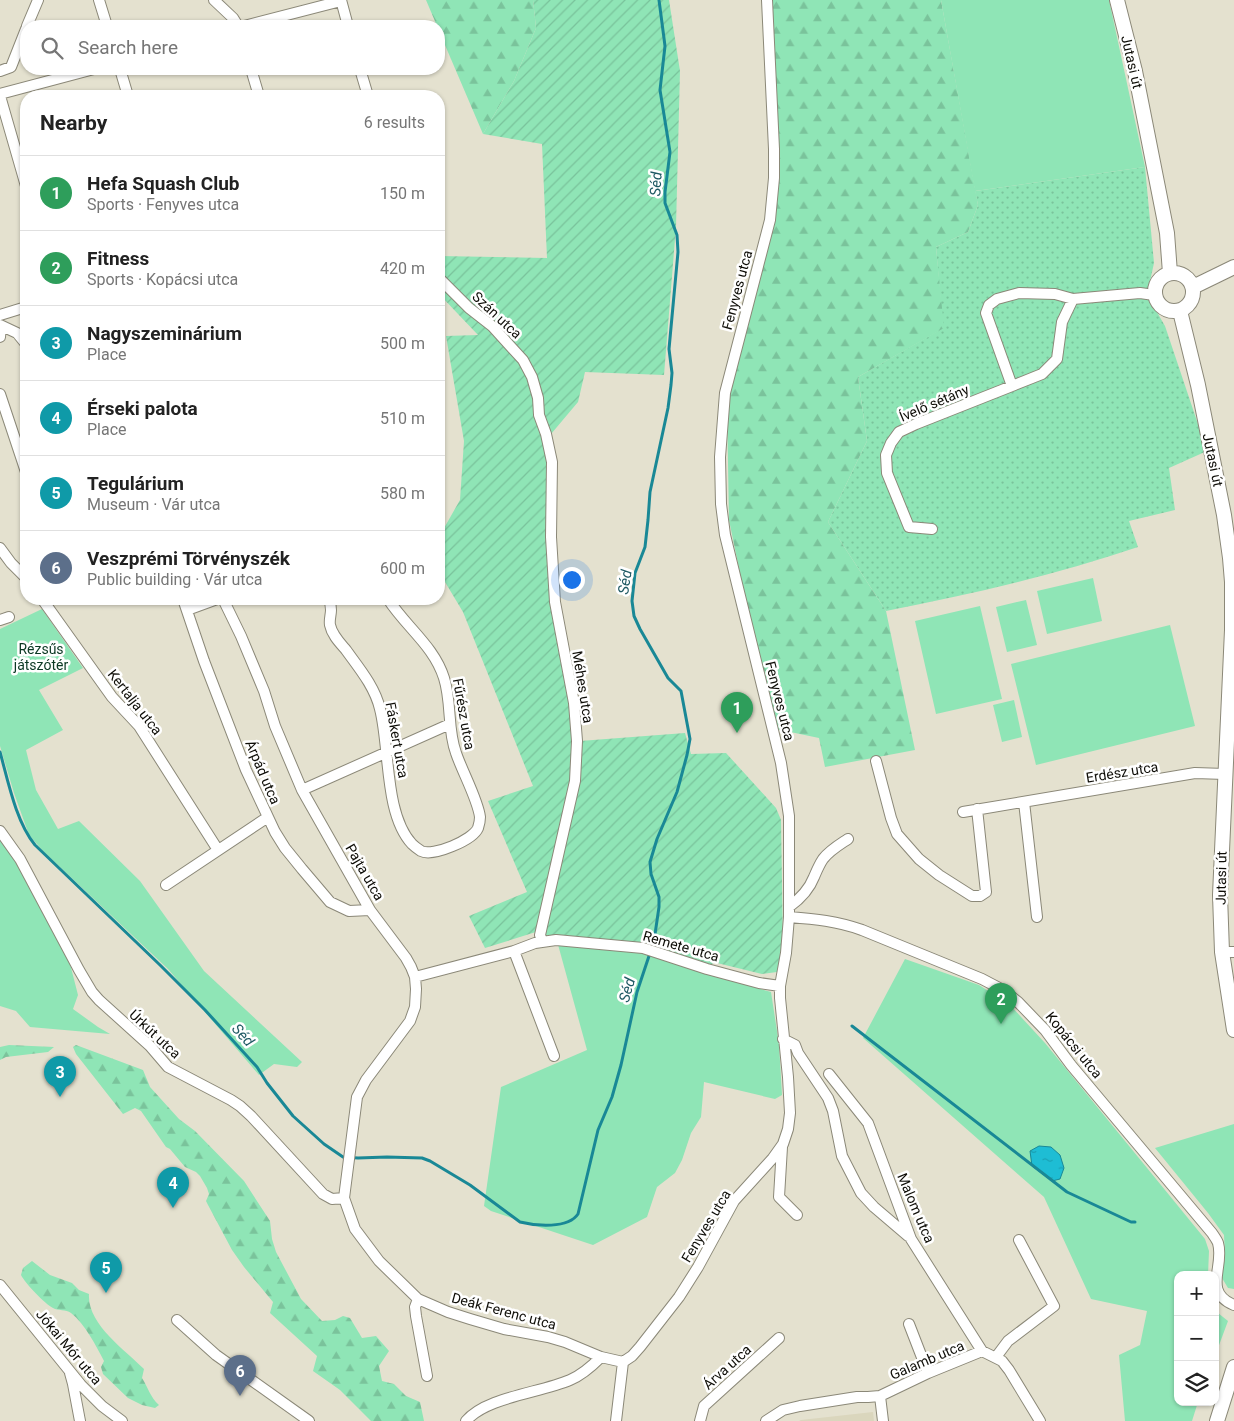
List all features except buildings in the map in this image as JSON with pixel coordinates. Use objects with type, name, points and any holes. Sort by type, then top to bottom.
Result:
[{"type":"street","points":[[30,20],[38,0]]},
{"type":"street","points":[[99,0],[105,20]]},
{"type":"street","points":[[214,0],[234,20]]},
{"type":"street","name":"Fenyves utca","points":[[623,1362],[640,1348],[678,1297],[698,1267],[734,1201],[782,1146],[788,1129],[790,1112],[780,986],[788,938],[789,816],[778,753],[725,535],[720,464],[724,393],[770,220],[774,178],[774,149],[767,0]]},
{"type":"street","name":"Jutasi út","points":[[1117,0],[1135,71],[1167,233],[1170,273]]},
{"type":"street","points":[[267,20],[341,1],[346,20]]},
{"type":"street","points":[[0,71],[11,67],[20,45]]},
{"type":"street","points":[[20,165],[0,95],[72,75]]},
{"type":"street","points":[[122,75],[126,90]]},
{"type":"street","points":[[253,75],[256,90]]},
{"type":"street","points":[[362,75],[366,90]]},
{"type":"street","points":[[1193,288],[1234,267]]},
{"type":"street","points":[[1170,273],[1182,274],[1193,288],[1189,304],[1180,311],[1164,309],[1154,295],[1158,281],[1170,273]]},
{"type":"street","name":"Szán utca","points":[[445,284],[469,308],[492,326],[523,360],[532,377],[538,398],[539,415],[546,434]]},
{"type":"street","points":[[1012,386],[986,313],[989,305],[997,299],[1019,293],[1055,294],[1073,299],[1140,293],[1154,295]]},
{"type":"street","name":"Ívelő sétány","points":[[932,529],[909,527],[887,473],[886,455],[890,443],[899,432],[916,424],[1042,374],[1057,359],[1062,322],[1073,299]]},
{"type":"street","points":[[0,315],[20,309]]},
{"type":"street","name":"Jutasi út","points":[[1180,311],[1229,511],[1232,608],[1230,729],[1224,774],[1220,895],[1228,952],[1234,1030]]},
{"type":"street","points":[[0,329],[17,333],[20,337]]},
{"type":"street","points":[[0,394],[20,454]]},
{"type":"street","name":"Méhes utca","points":[[542,941],[540,935],[575,781],[577,741],[574,703],[555,602],[551,537],[552,462],[546,434]]},
{"type":"street","points":[[0,548],[20,572]]},
{"type":"street","name":"Kertalja utca","points":[[46,605],[112,697],[139,726],[218,850]]},
{"type":"street","name":"Árpád utca","points":[[185,605],[204,661],[246,770],[275,832],[302,870],[330,902],[349,911],[370,910]]},
{"type":"street","points":[[187,610],[201,605]]},
{"type":"street","name":"Pajta utca","points":[[226,605],[264,691],[274,726],[302,790],[370,910],[406,958],[415,977],[416,998],[410,1020],[366,1080],[357,1097],[349,1164]]},
{"type":"street","name":"Fáskert utca","points":[[330,605],[329,624],[335,637],[370,684],[380,708],[396,812],[404,832],[412,844],[422,851],[432,852]]},
{"type":"street","name":"Fűrész utca","points":[[392,605],[424,641],[445,679],[455,751],[477,805],[480,818],[478,829],[470,837],[443,850],[432,852]]},
{"type":"street","points":[[302,790],[450,724]]},
{"type":"street","points":[[876,761],[897,834],[919,860],[972,896],[980,896],[986,892],[977,810]]},
{"type":"street","name":"Erdész utca","points":[[963,812],[1195,774],[1224,774]]},
{"type":"street","points":[[1024,802],[1037,917]]},
{"type":"street","points":[[166,885],[268,817]]},
{"type":"street","name":"Úrkút utca","points":[[0,831],[20,859],[79,970],[99,1000],[150,1046],[168,1067],[210,1088],[240,1106],[323,1194],[332,1199],[344,1198]]},
{"type":"street","points":[[789,912],[809,888],[817,868],[824,858],[830,851],[848,839]]},
{"type":"street","name":"Kopácsi utca","points":[[789,912],[829,920],[862,930],[982,978],[1003,990],[1018,1002],[1045,1030],[1071,1065],[1212,1232],[1218,1243],[1219,1256],[1215,1281],[1218,1293],[1226,1301],[1234,1305]]},
{"type":"street","name":"Remete utca","points":[[415,977],[542,941],[556,940],[643,948],[707,969],[759,983],[780,986]]},
{"type":"street","points":[[514,950],[554,1056]]},
{"type":"street","points":[[783,1039],[795,1044],[798,1053],[828,1098],[834,1111],[842,1156],[861,1193],[874,1207],[911,1239]]},
{"type":"street","name":"Malom utca","points":[[829,1074],[868,1123],[911,1239],[982,1351]]},
{"type":"street","points":[[782,1146],[778,1197],[796,1215]]},
{"type":"street","name":"Deák Ferenc utca","points":[[349,1164],[344,1198],[355,1229],[379,1261],[418,1299],[470,1319],[504,1329],[548,1336],[601,1357],[623,1362]]},
{"type":"street","points":[[1019,1240],[1054,1306],[1008,1341],[996,1357],[1009,1370],[1040,1421]]},
{"type":"street","name":"Jókai Mór utca","points":[[0,1285],[68,1370],[102,1406],[122,1421]]},
{"type":"street","points":[[418,1299],[415,1307],[416,1316],[427,1376]]},
{"type":"street","points":[[177,1320],[216,1355],[309,1421]]},
{"type":"street","points":[[909,1324],[928,1373]]},
{"type":"street","name":"Árva utca","points":[[700,1421],[704,1406],[779,1338]]},
{"type":"street","name":"Galamb utca","points":[[766,1421],[783,1410],[800,1406],[857,1397],[880,1396],[928,1373],[982,1351],[996,1357]]},
{"type":"street","points":[[466,1421],[477,1410],[487,1405],[571,1380],[583,1373],[601,1357]]},
{"type":"street","points":[[616,1421],[623,1362]]},
{"type":"street","points":[[1217,1421],[1234,1368]]},
{"type":"street","points":[[68,1370],[73,1384],[80,1421]]},
{"type":"street","name":"Galamb utca","points":[[880,1396],[883,1421]]},
{"type":"shaded area","points":[[873,1412],[874,1421],[799,1421],[801,1420]]},
{"type":"green space","points":[[426,0],[533,0],[536,28],[514,81],[483,134],[445,45],[445,20],[434,20]]},
{"type":"green space","points":[[533,0],[669,0],[680,71],[676,227],[664,375],[585,372],[578,402],[546,440],[549,455],[548,539],[580,741],[685,733],[691,754],[726,753],[776,808],[781,820],[783,945],[777,972],[762,974],[713,962],[709,974],[645,950],[557,941],[539,931],[485,948],[469,916],[527,892],[488,801],[533,786],[463,612],[445,582],[445,526],[460,500],[464,441],[446,336],[478,335],[445,300],[445,256],[547,258],[542,144],[483,134],[514,81],[536,28]]},
{"type":"green space","points":[[772,0],[941,0],[978,205],[968,232],[936,247],[944,328],[858,377],[867,441],[828,522],[886,611],[915,750],[825,767],[819,738],[776,729],[760,685],[729,520],[727,407],[765,244],[776,146]]},
{"type":"green space","points":[[941,0],[1109,0],[1145,167],[975,191]]},
{"type":"green space","points":[[1145,167],[1154,263],[1147,295],[1165,326],[1207,451],[1169,468],[1175,510],[1129,521],[1138,547],[1013,583],[886,611],[828,522],[867,441],[858,377],[943,328],[936,247],[968,232],[978,205],[975,191]]},
{"type":"green space","points":[[1093,578],[1102,621],[1047,634],[1037,591]]},
{"type":"green space","points":[[1026,600],[1037,645],[1007,652],[996,607]]},
{"type":"green space","points":[[980,606],[1002,699],[936,714],[915,621]]},
{"type":"green space","name":"Rézsűs játszótér","points":[[42,609],[83,668],[39,690],[63,730],[26,750],[36,790],[58,829],[79,821],[140,881],[204,971],[302,1062],[297,1067],[274,1064],[259,1075],[168,969],[43,851],[29,835],[0,746],[0,629]]},
{"type":"green space","points":[[1170,625],[1195,726],[1036,765],[1011,664]]},
{"type":"green space","points":[[1014,700],[1022,737],[1002,742],[993,705]]},
{"type":"green space","points":[[0,839],[18,863],[67,952],[78,995],[73,1009],[110,1034],[30,1027],[16,1011],[0,1006]]},
{"type":"green space","points":[[557,941],[645,950],[709,974],[771,992],[779,1044],[782,1095],[775,1099],[704,1082],[701,1117],[691,1133],[682,1160],[675,1173],[657,1187],[647,1217],[593,1245],[491,1211],[484,1206],[501,1087],[587,1050]]},
{"type":"green space","points":[[905,959],[979,985],[1010,1005],[1045,1043],[1205,1239],[1209,1251],[1208,1271],[1174,1271],[1174,1406],[1197,1406],[1192,1421],[1125,1421],[1119,1355],[1140,1345],[1147,1311],[1091,1299],[1044,1197],[863,1038]]},
{"type":"green space","points":[[9,1045],[54,1047],[48,1052],[6,1057],[0,1060],[0,1047]]},
{"type":"green space","points":[[76,1045],[143,1070],[150,1087],[179,1119],[195,1131],[244,1181],[270,1221],[276,1252],[301,1299],[322,1321],[335,1320],[343,1316],[350,1318],[362,1338],[376,1336],[389,1351],[379,1366],[382,1381],[394,1384],[406,1396],[420,1402],[424,1421],[371,1421],[340,1390],[313,1371],[317,1356],[270,1313],[273,1302],[232,1250],[206,1201],[209,1194],[200,1176],[185,1167],[170,1149],[166,1147],[141,1111],[135,1108],[123,1114],[76,1054],[73,1047]]},
{"type":"green space","points":[[1234,1124],[1234,1289],[1228,1288],[1222,1278],[1225,1255],[1224,1235],[1155,1148]]},
{"type":"green space","points":[[32,1261],[50,1275],[72,1283],[79,1290],[89,1294],[94,1316],[109,1336],[144,1369],[142,1378],[159,1405],[155,1408],[142,1405],[128,1398],[103,1374],[101,1367],[104,1361],[81,1323],[69,1312],[49,1306],[23,1279],[21,1275],[23,1268]]},
{"type":"green space","points":[[1219,1314],[1228,1321],[1219,1345]]},
{"type":"water","points":[[1039,1146],[1051,1147],[1060,1155],[1064,1168],[1060,1179],[1052,1181],[1032,1166],[1030,1151]]},
{"type":"waterway","name":"Séd","points":[[0,752],[18,813],[28,836],[35,845],[205,1010],[257,1067],[293,1116],[324,1144],[343,1157],[422,1158],[430,1161],[470,1185],[520,1222],[534,1225],[559,1224],[573,1219],[578,1214],[598,1130],[612,1097],[637,992],[654,941],[659,897],[651,874],[650,862],[657,839],[677,792],[690,739],[681,691],[668,678],[640,629],[634,616],[632,601],[635,573],[645,547],[650,492],[668,408],[672,373],[669,349],[678,252],[677,235],[665,203],[670,152],[660,90],[665,46],[659,0]]},
{"type":"waterway","points":[[852,1026],[1067,1192],[1131,1222],[1135,1222]]},
{"type":"place","name":"Hefa Squash Club","points":[[737,733]]},
{"type":"place","name":"Fitness","points":[[1001,1024]]},
{"type":"place","name":"Nagyszeminárium","points":[[60,1097]]},
{"type":"place","name":"Érseki palota","points":[[173,1208]]},
{"type":"place","name":"Tegulárium","points":[[106,1293]]},
{"type":"place","name":"Veszprémi Törvényszék","points":[[240,1396]]}]
